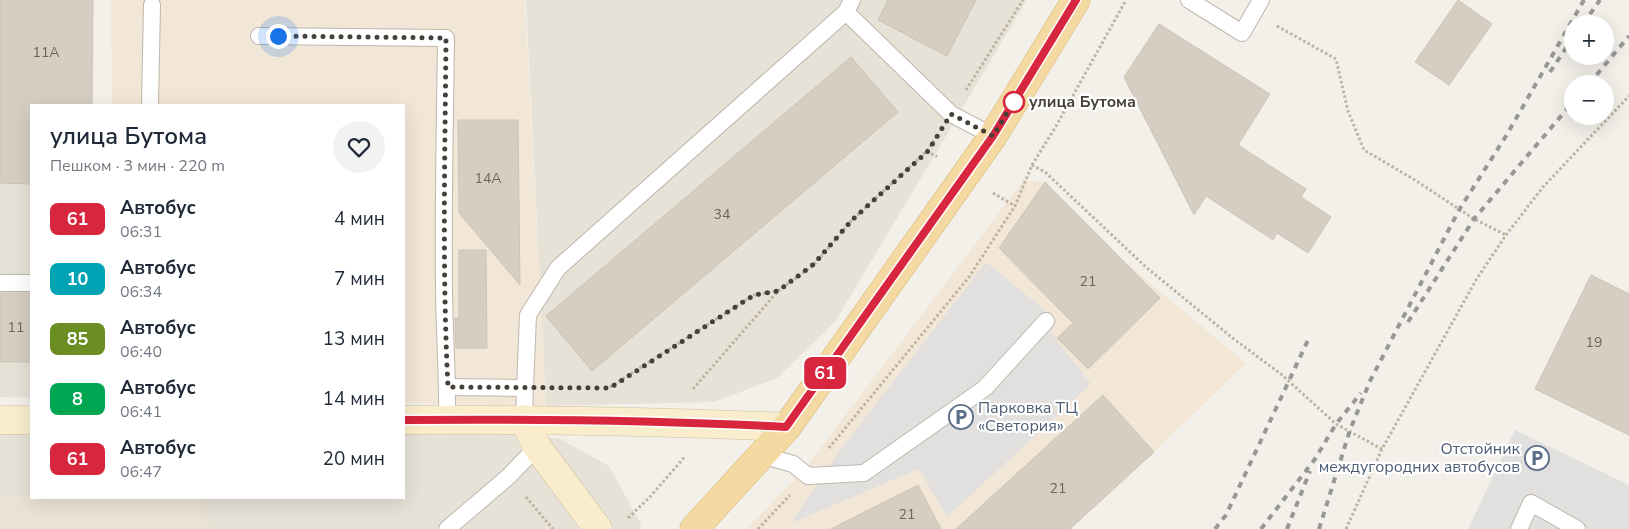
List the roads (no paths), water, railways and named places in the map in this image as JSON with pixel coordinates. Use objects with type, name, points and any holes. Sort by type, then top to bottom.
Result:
[{"type":"main road","points":[[694,529],[786,427],[993,136],[1076,0]]},
{"type":"street","points":[[524,419],[537,447],[611,526]]},
{"type":"street","points":[[405,420],[524,419],[684,422],[786,427]]},
{"type":"street","points":[[0,420],[30,420]]},
{"type":"lane","points":[[1189,0],[1242,33],[1261,0]]},
{"type":"lane","points":[[150,104],[152,5]]},
{"type":"lane","points":[[524,419],[528,316],[558,268],[849,6],[951,114],[993,136]]},
{"type":"lane","points":[[259,36],[446,38],[444,269],[448,387],[446,420]]},
{"type":"lane","points":[[0,283],[30,283]]},
{"type":"lane","points":[[761,455],[793,464],[808,476],[864,473],[984,388],[1046,321]]},
{"type":"lane","points":[[448,387],[526,388]]},
{"type":"lane","points":[[447,529],[508,477],[537,447]]},
{"type":"lane","points":[[1519,529],[1531,503],[1577,529]]},
{"type":"railway","points":[[1319,529],[1350,430],[1370,381],[1459,210],[1506,136],[1584,0]]},
{"type":"railway","points":[[1589,15],[1600,0]]},
{"type":"railway","points":[[1596,75],[1629,36]]},
{"type":"railway","points":[[1550,72],[1564,51]]},
{"type":"railway","points":[[1408,322],[1474,219],[1564,112]]},
{"type":"railway","points":[[1215,529],[1226,515],[1309,338]]},
{"type":"railway","points":[[1261,529],[1315,459],[1336,424],[1361,393]]},
{"type":"railway","points":[[1287,529],[1310,471]]},
{"type":"place","name":"улица Бутома","points":[[1014,102]]},
{"type":"place","name":"Парковка ТЦ «Светория»","points":[[961,417]]},
{"type":"place","name":"Отстойник междугородних автобусов","points":[[1537,458]]}]
